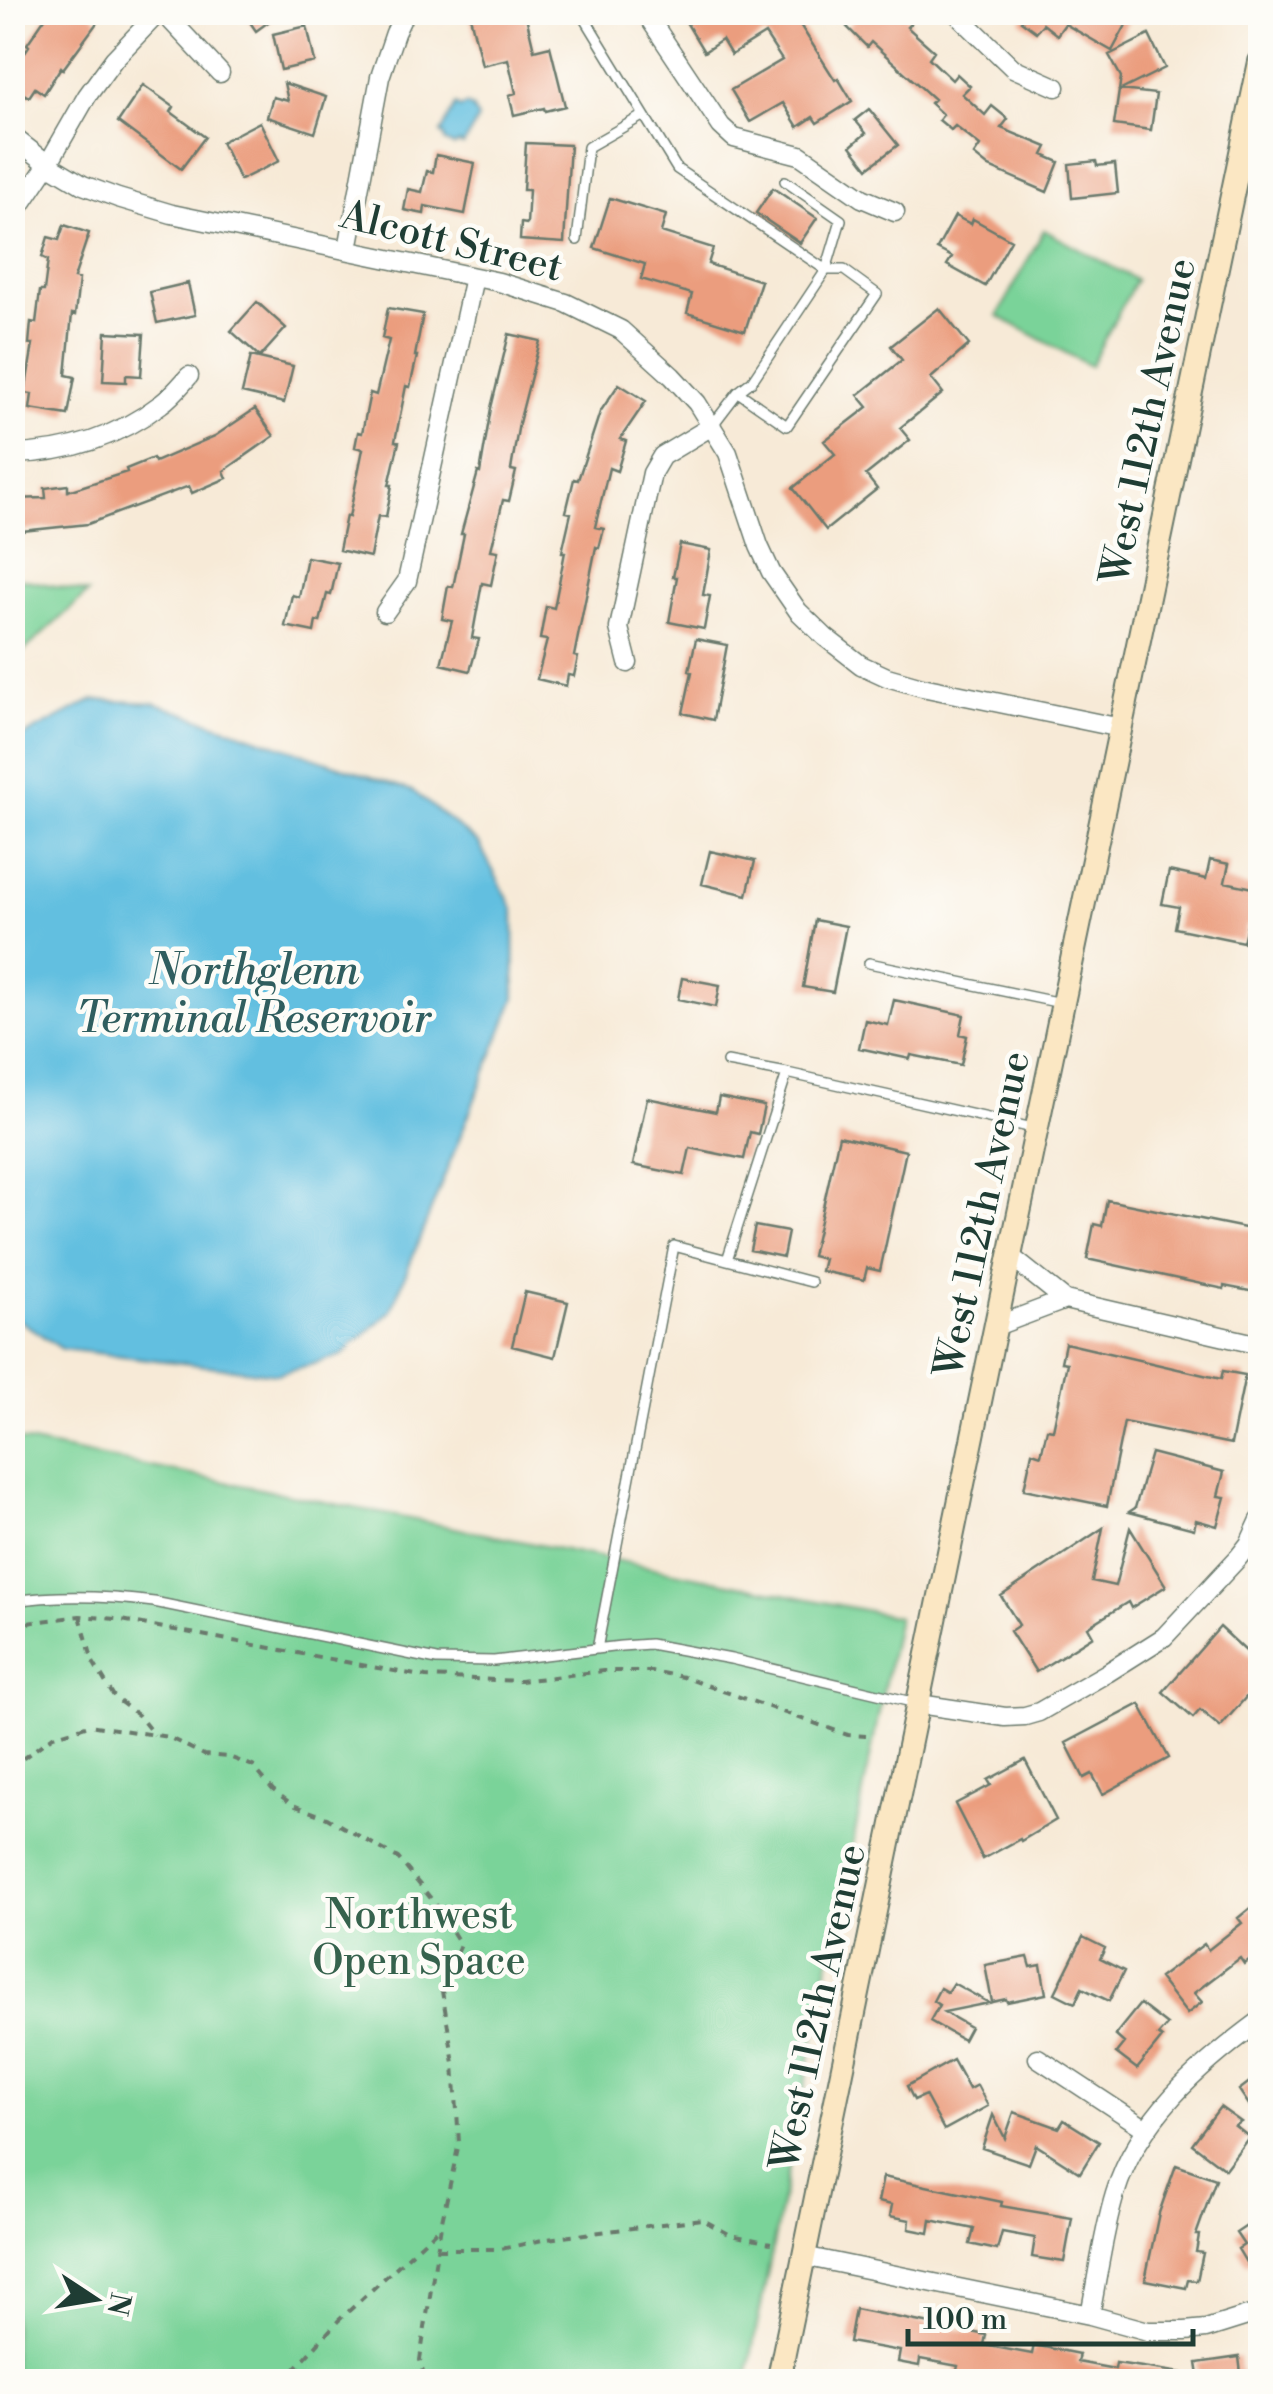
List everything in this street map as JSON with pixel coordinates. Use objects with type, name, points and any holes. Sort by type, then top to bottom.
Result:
[{"type":"main road","name":"West 112th Avenue","points":[[778,2382],[1260,62]]},
{"type":"street","points":[[12,218],[86,96],[114,59],[161,12],[220,73]]},
{"type":"street","points":[[348,249],[380,77],[405,12]]},
{"type":"street","points":[[646,12],[734,138],[800,155],[862,198],[895,212]]},
{"type":"street","points":[[955,12],[1013,68],[1056,87]]},
{"type":"street","name":"Alcott Street","points":[[12,136],[48,164],[118,198],[172,214],[499,282],[566,303],[621,330],[698,403],[728,454],[770,572],[798,610],[825,636],[861,664],[887,677],[1121,728]]},
{"type":"street","points":[[386,612],[407,581],[474,278]]},
{"type":"street","points":[[12,454],[93,442],[162,404],[189,376]]},
{"type":"street","points":[[628,663],[619,628],[652,473],[662,456],[712,426]]},
{"type":"street","points":[[1010,1256],[1065,1300],[1260,1345]]},
{"type":"street","points":[[996,1326],[1065,1300]]},
{"type":"street","points":[[919,1704],[1005,1717],[1025,1716],[1052,1706],[1164,1637],[1238,1558],[1260,1520]]},
{"type":"street","points":[[1090,2315],[1116,2190],[1135,2147],[1182,2085],[1260,2021]]},
{"type":"street","points":[[1038,2058],[1146,2130]]},
{"type":"street","points":[[803,2256],[1090,2315],[1148,2331],[1185,2332],[1260,2312]]},
{"type":"lane","points":[[581,12],[677,169],[826,270],[844,270],[877,294],[787,426],[738,392]]},
{"type":"lane","points":[[577,240],[588,147],[644,115]]},
{"type":"lane","points":[[712,426],[738,392],[752,381],[826,270],[840,220],[785,181]]},
{"type":"lane","points":[[869,963],[1064,1004]]},
{"type":"lane","points":[[727,1062],[1037,1129]]},
{"type":"lane","points":[[728,1260],[786,1073]]},
{"type":"lane","points":[[597,1649],[674,1246],[810,1282]]},
{"type":"lane","points":[[12,1601],[109,1596],[154,1602],[437,1660],[494,1661],[650,1644],[919,1704]]},
{"type":"path","points":[[80,1616],[94,1662],[115,1698],[138,1714],[154,1735]]},
{"type":"path","points":[[12,1770],[53,1736],[90,1725],[168,1737],[204,1755],[229,1757],[253,1766],[273,1790],[293,1805],[327,1818],[398,1858],[438,1906],[460,1944],[442,1991],[454,2063],[459,2143],[420,2360],[423,2382]]},
{"type":"path","points":[[438,2249],[502,2249],[547,2239],[701,2219],[731,2235],[771,2243]]},
{"type":"path","points":[[284,2382],[338,2321],[442,2225]]},
{"type":"green space","points":[[1044,230],[1136,280],[1090,366],[998,316]]},
{"type":"green space","points":[[12,577],[88,593],[13,661]]},
{"type":"green space","name":"Northwest Open Space","points":[[12,1439],[898,1617],[746,2381],[13,2381]]},
{"type":"water","points":[[456,105],[472,108],[478,119],[463,145],[454,146],[445,142],[441,133]]},
{"type":"water","name":"Northglenn Terminal Reservoir","points":[[93,700],[154,703],[413,791],[479,844],[514,910],[515,998],[391,1311],[341,1356],[277,1374],[62,1349],[13,1313],[13,742]]},
{"type":"building","points":[[49,12],[89,12],[99,20],[44,94],[35,88],[29,97],[12,87],[12,72]]},
{"type":"building","points":[[243,12],[282,12],[256,31]]},
{"type":"building","points":[[469,12],[525,12],[534,50],[550,46],[565,106],[514,115],[509,95],[516,93],[508,59],[482,65]]},
{"type":"building","points":[[680,12],[792,12],[852,101],[817,123],[813,117],[798,127],[783,103],[750,122],[731,90],[782,60],[765,34],[731,55],[722,40],[704,52]]},
{"type":"building","points":[[861,12],[902,12],[912,22],[907,27],[934,51],[929,58],[952,80],[957,74],[970,86],[962,94],[985,115],[992,106],[1008,119],[1001,128],[1047,147],[1043,155],[1059,162],[1047,192],[989,167],[974,155],[980,146],[955,126],[951,130],[939,120],[943,115],[930,103],[934,99],[871,42],[867,47],[847,27]]},
{"type":"building","points":[[1028,12],[1133,12],[1112,51],[1065,24],[1057,35],[1043,24],[1036,32],[1021,21]]},
{"type":"building","points":[[307,26],[315,62],[281,70],[273,34]]},
{"type":"building","points":[[1149,35],[1165,68],[1121,90],[1156,94],[1151,130],[1114,125],[1121,77],[1109,55]]},
{"type":"building","points":[[284,83],[326,97],[315,133],[267,117],[273,97],[288,101]]},
{"type":"building","points":[[143,85],[174,107],[171,112],[205,137],[181,169],[118,122]]},
{"type":"building","points":[[869,109],[898,145],[868,168],[851,146],[866,133],[855,120]]},
{"type":"building","points":[[260,122],[279,161],[240,180],[221,142]]},
{"type":"building","points":[[526,143],[570,145],[564,243],[520,240],[521,223],[527,224],[529,190],[523,190]]},
{"type":"building","points":[[436,155],[475,163],[465,214],[425,206],[424,214],[404,210],[408,189],[422,192],[427,171],[433,172]]},
{"type":"building","points":[[1096,161],[1097,166],[1115,164],[1118,193],[1072,198],[1069,164]]},
{"type":"building","points":[[773,188],[817,218],[800,243],[756,213]]},
{"type":"building","points":[[610,198],[666,215],[661,232],[713,248],[708,264],[761,281],[745,331],[687,313],[692,294],[641,279],[645,264],[594,248]]},
{"type":"building","points":[[955,216],[971,224],[973,219],[1011,240],[985,286],[947,265],[952,257],[937,249]]},
{"type":"building","points":[[64,225],[89,233],[74,278],[79,279],[66,375],[75,377],[68,415],[30,409],[32,394],[25,393],[33,344],[29,344],[31,322],[36,323],[48,260],[42,257],[48,237],[59,240]]},
{"type":"building","points":[[188,283],[195,315],[157,323],[150,292]]},
{"type":"building","points":[[257,302],[286,328],[260,357],[231,331]]},
{"type":"building","points":[[388,308],[423,314],[417,356],[410,387],[406,386],[395,441],[399,442],[386,517],[378,516],[370,557],[339,550],[363,449],[355,447],[358,432],[362,433],[370,393],[376,395],[389,340],[382,338]]},
{"type":"building","points":[[939,308],[969,345],[931,378],[943,393],[900,428],[910,440],[866,475],[877,489],[826,530],[793,488],[835,454],[824,441],[868,407],[858,395],[902,360],[891,346]]},
{"type":"building","points":[[106,332],[144,334],[141,376],[126,375],[126,382],[103,381]]},
{"type":"building","points":[[509,334],[540,341],[519,423],[511,470],[516,471],[509,501],[503,500],[491,550],[498,551],[491,585],[482,583],[472,638],[479,639],[470,671],[441,664],[452,621],[442,619],[448,586],[453,587],[461,534],[480,473]]},
{"type":"building","points":[[251,356],[293,366],[284,403],[242,393]]},
{"type":"building","points":[[619,384],[646,401],[620,439],[626,441],[617,471],[609,468],[595,527],[604,529],[599,548],[596,547],[574,656],[578,657],[574,676],[568,675],[566,686],[537,679],[547,640],[540,639],[546,606],[554,608],[574,479],[578,480],[600,412]]},
{"type":"building","points":[[255,409],[274,436],[224,471],[227,478],[192,493],[189,486],[88,524],[12,532],[12,499],[46,498],[45,488],[68,485],[68,491],[127,472],[126,469],[153,458],[155,462],[215,436]]},
{"type":"building","points":[[680,544],[711,550],[703,595],[710,596],[704,629],[669,622]]},
{"type":"building","points":[[307,557],[338,563],[331,595],[327,594],[314,632],[285,626],[292,595],[299,597]]},
{"type":"building","points":[[696,639],[727,645],[713,720],[683,713]]},
{"type":"building","points":[[710,851],[755,861],[747,895],[702,884]]},
{"type":"building","points":[[1210,860],[1229,864],[1225,882],[1258,889],[1255,900],[1260,901],[1260,928],[1247,925],[1243,942],[1175,928],[1179,907],[1162,904],[1169,871],[1206,879]]},
{"type":"building","points":[[815,920],[846,926],[833,992],[803,987]]},
{"type":"building","points":[[682,978],[720,985],[716,1007],[678,999]]},
{"type":"building","points":[[894,1000],[964,1015],[960,1034],[967,1036],[961,1065],[859,1048],[865,1020],[888,1025]]},
{"type":"building","points":[[719,1097],[764,1106],[758,1134],[750,1132],[744,1159],[690,1148],[684,1175],[633,1165],[647,1098],[716,1112]]},
{"type":"building","points":[[839,1136],[906,1151],[880,1271],[867,1268],[864,1280],[821,1271],[824,1259],[812,1256]]},
{"type":"building","points":[[1107,1200],[1260,1231],[1260,1293],[1224,1289],[1087,1259],[1094,1224],[1102,1226]]},
{"type":"building","points":[[755,1226],[788,1232],[783,1257],[750,1250]]},
{"type":"building","points":[[525,1292],[568,1302],[555,1357],[512,1346]]},
{"type":"building","points":[[1065,1343],[1221,1379],[1223,1371],[1245,1375],[1231,1444],[1124,1422],[1107,1506],[1024,1489],[1032,1452],[1041,1455],[1047,1429],[1053,1430],[1067,1363],[1061,1362]]},
{"type":"building","points":[[1151,1453],[1224,1472],[1218,1496],[1225,1497],[1217,1526],[1196,1520],[1194,1529],[1129,1512],[1135,1508]]},
{"type":"building","points":[[1103,1528],[1092,1581],[1115,1586],[1130,1528],[1166,1586],[1131,1608],[1128,1602],[1088,1627],[1093,1636],[1036,1672],[1010,1631],[1019,1625],[1001,1596]]},
{"type":"building","points":[[1220,1627],[1260,1664],[1260,1681],[1220,1727],[1200,1710],[1193,1718],[1163,1692]]},
{"type":"building","points":[[1140,1704],[1169,1758],[1103,1794],[1092,1774],[1084,1778],[1066,1743]]},
{"type":"building","points":[[1025,1760],[1056,1820],[983,1859],[955,1804],[991,1785],[988,1780]]},
{"type":"building","points":[[1260,1900],[1260,1951],[1244,1964],[1240,1958],[1194,1993],[1202,2002],[1187,2014],[1159,1978],[1204,1944],[1208,1950],[1242,1923],[1238,1918]]},
{"type":"building","points":[[1083,1937],[1105,1948],[1100,1959],[1124,1971],[1109,2001],[1082,1988],[1075,2003],[1055,1993]]},
{"type":"building","points":[[1028,1957],[1031,1967],[1041,1965],[1046,1994],[992,2002],[985,1965]]},
{"type":"building","points":[[953,1983],[989,2003],[944,2012],[970,2027],[963,2040],[930,2021],[939,2005],[933,2001],[940,1988],[947,1992]]},
{"type":"building","points":[[1140,2004],[1167,2025],[1158,2035],[1162,2038],[1137,2069],[1116,2053],[1124,2043],[1115,2035]]},
{"type":"building","points":[[953,2060],[969,2089],[977,2085],[988,2106],[944,2130],[925,2095],[914,2100],[907,2086]]},
{"type":"building","points":[[1260,2074],[1260,2121],[1239,2090]]},
{"type":"building","points":[[1220,2107],[1241,2122],[1235,2126],[1249,2137],[1225,2169],[1192,2144]]},
{"type":"building","points":[[1014,2112],[1059,2128],[1064,2120],[1099,2142],[1080,2173],[1036,2145],[1029,2164],[982,2148],[993,2115],[1005,2138]]},
{"type":"building","points":[[1176,2165],[1216,2179],[1196,2235],[1196,2252],[1203,2253],[1197,2281],[1188,2280],[1186,2288],[1145,2280],[1159,2213]]},
{"type":"building","points":[[883,2177],[1002,2202],[1001,2206],[1072,2218],[1064,2262],[1032,2257],[1035,2238],[1002,2232],[997,2250],[970,2244],[974,2229],[931,2220],[929,2233],[909,2229],[910,2220],[890,2216],[892,2205],[878,2202]]},
{"type":"building","points":[[1260,2217],[1260,2272],[1253,2260],[1247,2264],[1238,2249],[1244,2245],[1236,2233]]},
{"type":"building","points":[[855,2309],[986,2335],[984,2345],[1032,2354],[1034,2345],[1079,2354],[1077,2362],[1115,2369],[1116,2363],[1182,2373],[1181,2382],[1035,2382],[1015,2378],[1015,2382],[997,2382],[956,2374],[958,2366],[920,2359],[919,2366],[898,2362],[900,2351],[849,2342]]},
{"type":"building","points":[[1239,2357],[1242,2382],[1200,2382],[1197,2363]]}]
